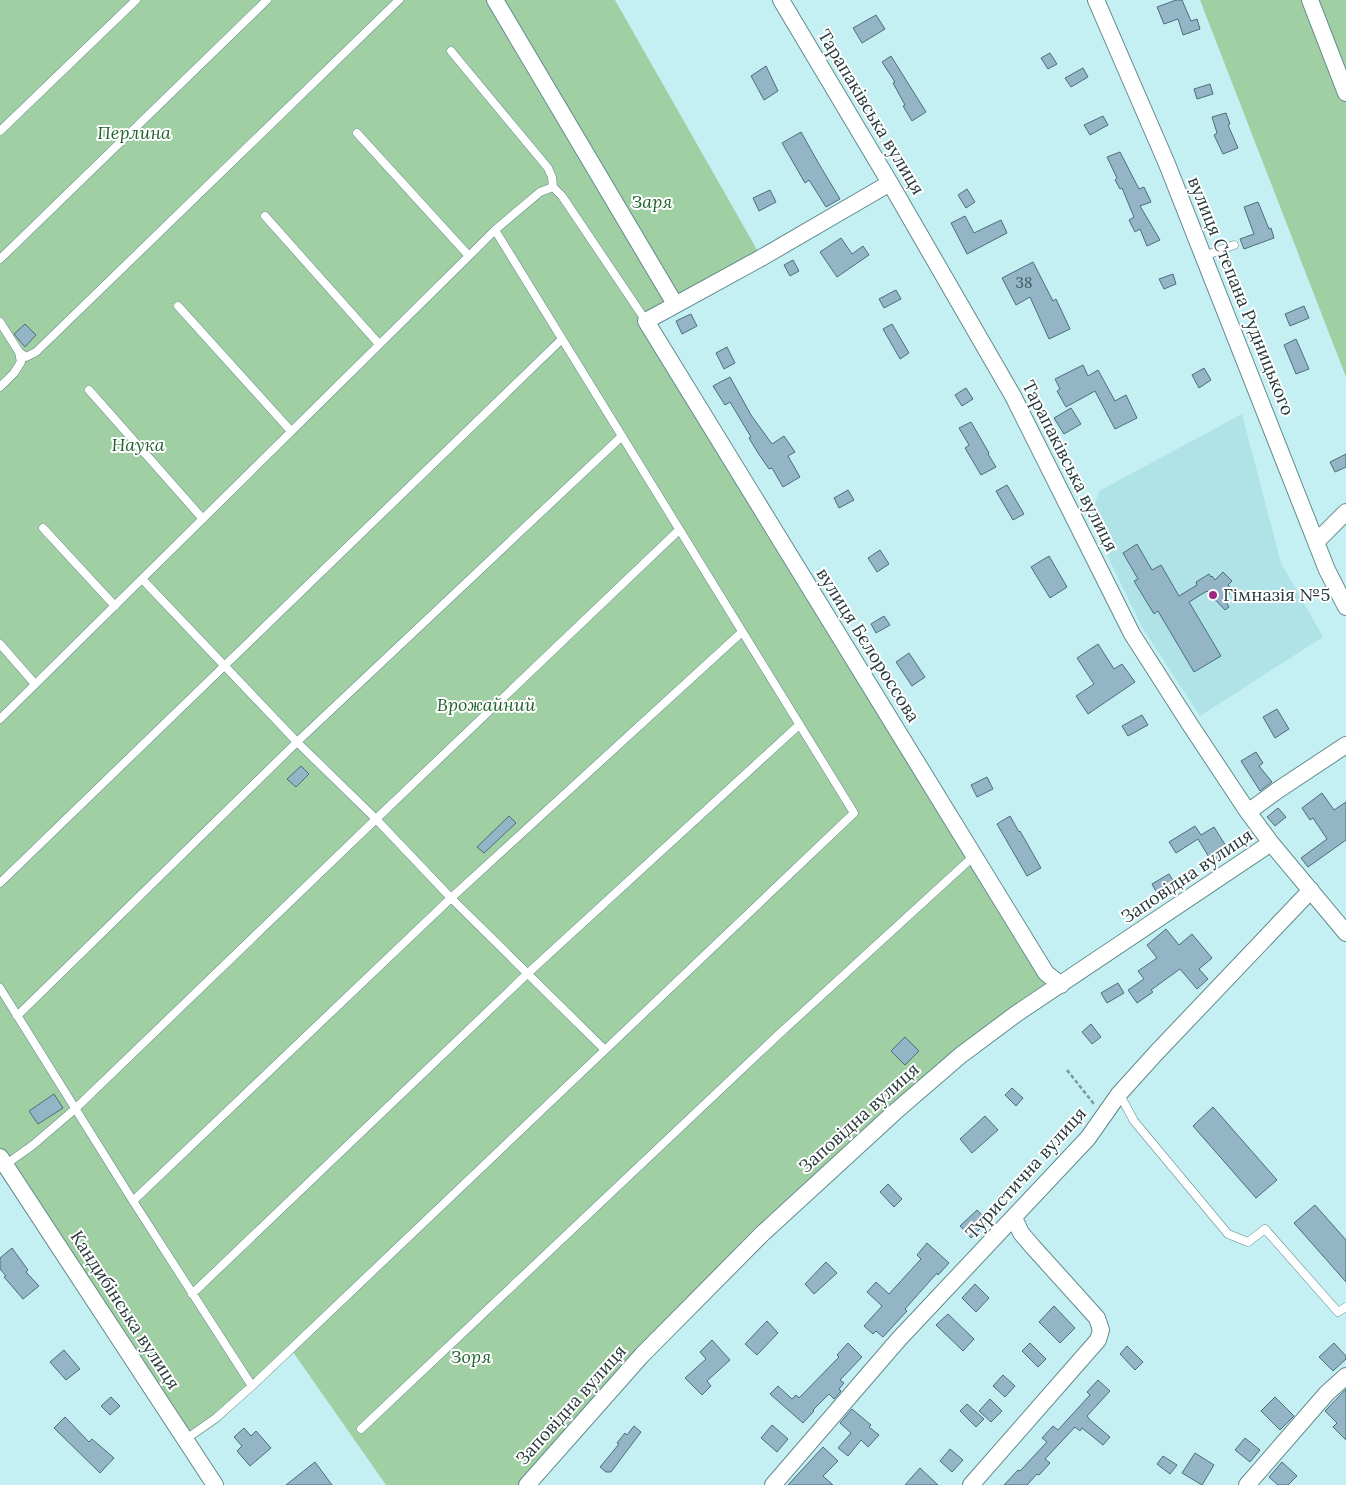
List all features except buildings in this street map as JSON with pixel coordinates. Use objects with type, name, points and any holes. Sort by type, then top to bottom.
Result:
[{"type":"street","points":[[495,0],[675,304]]},
{"type":"street","name":"Тарапаківська вулиця","points":[[781,0],[890,183],[1013,396],[1132,634],[1248,812],[1271,844],[1346,933]]},
{"type":"street","name":"вулиця Степана Рудницького","points":[[1096,0],[1167,164],[1327,570],[1346,607]]},
{"type":"street","points":[[1310,0],[1346,94]]},
{"type":"street","points":[[646,321],[761,258],[890,183]]},
{"type":"street","name":"вулиця Бєлороссова","points":[[646,321],[1046,973],[1061,984]]},
{"type":"street","points":[[1316,541],[1346,512]]},
{"type":"street","points":[[1248,812],[1346,745]]},
{"type":"street","name":"Заповідна вулиця","points":[[527,1485],[642,1355],[763,1233],[896,1111],[960,1056],[1016,1014],[1271,844]]},
{"type":"street","name":"Туристична вулиця","points":[[773,1485],[899,1339],[1088,1138],[1119,1094],[1311,890]]},
{"type":"street","name":"Кандибінська вулиця","points":[[3,1161],[216,1485]]},
{"type":"street","points":[[974,1484],[1098,1340],[1101,1330],[1097,1318],[1033,1247],[1021,1232],[1014,1218]]},
{"type":"street","points":[[1247,1485],[1327,1393],[1346,1376]]},
{"type":"lane","points":[[0,131],[136,0]]},
{"type":"lane","points":[[0,259],[267,0]]},
{"type":"lane","points":[[19,352],[26,357],[36,352],[398,0]]},
{"type":"lane","points":[[451,51],[548,168],[552,177],[553,187],[562,196],[646,321]]},
{"type":"lane","points":[[357,133],[469,256]]},
{"type":"lane","points":[[0,719],[495,230],[540,192],[553,187]]},
{"type":"lane","points":[[265,216],[380,344]]},
{"type":"lane","points":[[186,1438],[216,1418],[252,1386],[854,813],[495,230]]},
{"type":"lane","points":[[1204,256],[1234,245]]},
{"type":"lane","points":[[178,306],[292,431]]},
{"type":"lane","points":[[0,322],[19,352],[21,362],[14,373],[0,386]]},
{"type":"lane","points":[[0,882],[562,339]]},
{"type":"lane","points":[[89,390],[203,519]]},
{"type":"lane","points":[[17,1016],[297,742],[622,436]]},
{"type":"lane","points":[[43,528],[115,606]]},
{"type":"lane","points":[[3,1161],[33,1145],[75,1109],[680,530]]},
{"type":"lane","points":[[142,579],[297,742],[605,1050]]},
{"type":"lane","points":[[133,1202],[451,898],[742,632]]},
{"type":"lane","points":[[0,644],[35,684]]},
{"type":"lane","points":[[192,1294],[527,974],[800,725]]},
{"type":"lane","points":[[361,1429],[769,1043],[975,856]]},
{"type":"lane","points":[[0,988],[133,1202],[252,1386]]},
{"type":"lane","points":[[1119,1094],[1134,1121],[1228,1234],[1248,1242],[1265,1229],[1338,1312],[1346,1307]]},
{"type":"path","points":[[1067,1070],[1104,1116]]},
{"type":"shaded area","name":"Гімназія №5","points":[[1242,414],[1281,563],[1323,637],[1200,716],[1142,627],[1090,520],[1099,491]]},
{"type":"green space","points":[[0,0],[615,0],[760,255],[644,318],[1061,985],[1016,1014],[763,1233],[527,1485],[386,1485],[293,1352],[219,1422],[189,1443],[0,1157]]},
{"type":"green space","points":[[1200,0],[1346,0],[1346,377]]},
{"type":"place","name":"Гімназія №5","points":[[1213,595]]},
{"type":"park label","name":"Перлина","points":[[134,133]]},
{"type":"park label","name":"Заря","points":[[652,202]]},
{"type":"park label","name":"Наука","points":[[138,445]]},
{"type":"park label","name":"Врожайний","points":[[486,705]]},
{"type":"park label","name":"Зоря","points":[[471,1357]]}]
